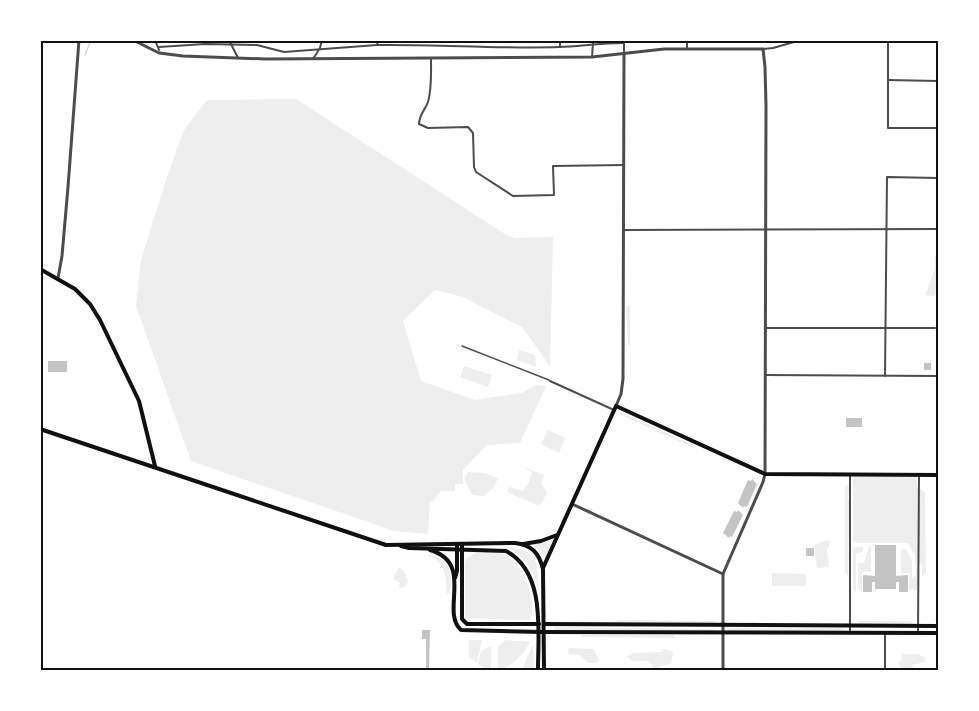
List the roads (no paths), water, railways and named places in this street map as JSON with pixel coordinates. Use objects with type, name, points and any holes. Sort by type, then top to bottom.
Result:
[{"type":"main road","points":[[40,269],[58,278],[82,295],[100,320],[140,401],[156,466]]},
{"type":"main road","points":[[543,569],[615,408],[765,474],[939,475]]},
{"type":"main road","points":[[40,429],[156,466],[386,546],[506,551],[516,557],[526,570],[533,586],[538,632],[538,670]]},
{"type":"main road","points":[[400,546],[409,544],[523,544],[542,541],[558,534]]},
{"type":"main road","points":[[459,544],[462,619],[467,624],[939,626]]},
{"type":"main road","points":[[523,544],[534,549],[540,557],[543,569],[544,670]]},
{"type":"main road","points":[[426,549],[445,557],[451,564],[454,579],[454,621],[465,631],[939,633]]},
{"type":"main road","points":[[454,579],[459,549]]},
{"type":"street","points":[[58,278],[62,256],[79,40]]},
{"type":"street","points":[[133,40],[159,53],[296,59],[592,57],[642,51],[773,48],[801,40]]},
{"type":"street","points":[[155,40],[159,49],[205,42],[258,45],[284,52],[377,45],[560,47],[624,42],[623,387],[615,408],[462,346]]},
{"type":"street","points":[[229,40],[238,58]]},
{"type":"street","points":[[313,59],[322,40]]},
{"type":"street","points":[[377,45],[378,40]]},
{"type":"street","points":[[408,40],[412,45]]},
{"type":"street","points":[[423,45],[425,40]]},
{"type":"street","points":[[560,40],[560,47]]},
{"type":"street","points":[[687,40],[687,49]]},
{"type":"street","points":[[888,40],[888,128],[939,128]]},
{"type":"street","points":[[592,57],[593,43]]},
{"type":"street","points":[[723,670],[723,573],[765,474],[765,67],[763,48]]},
{"type":"street","points":[[294,52],[296,59]]},
{"type":"street","points":[[431,58],[429,96],[419,124],[428,128],[468,127],[472,133],[476,172],[513,196],[554,195],[553,166],[624,165]]},
{"type":"street","points":[[888,80],[939,81]]},
{"type":"street","points":[[885,376],[887,177],[939,178]]},
{"type":"street","points":[[624,231],[939,229]]},
{"type":"street","points":[[765,328],[935,328]]},
{"type":"street","points":[[765,375],[939,376]]},
{"type":"street","points":[[850,475],[850,633]]},
{"type":"street","points":[[918,633],[919,475]]},
{"type":"street","points":[[572,504],[723,573]]},
{"type":"street","points":[[885,633],[885,670]]},
{"type":"waterway","points":[[85,55],[91,40]]}]
